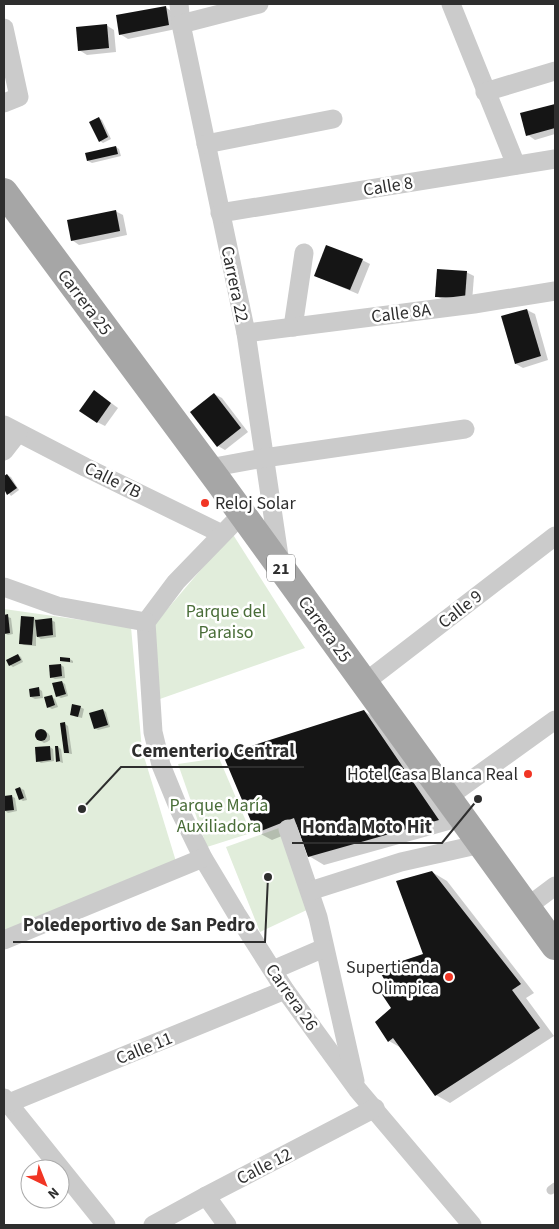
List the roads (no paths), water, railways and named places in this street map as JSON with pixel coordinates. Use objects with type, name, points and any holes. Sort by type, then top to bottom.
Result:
[{"type":"main road","name":"Carrera 25","points":[[4,192],[209,468],[555,946]]},
{"type":"street","name":"Carrera 22","points":[[179,4],[181,24],[246,333],[280,567]]},
{"type":"street","points":[[181,24],[259,4]]},
{"type":"street","points":[[451,4],[516,165]]},
{"type":"street","points":[[4,28],[19,97],[4,103]]},
{"type":"street","points":[[485,92],[555,71]]},
{"type":"street","points":[[206,144],[333,119]]},
{"type":"street","name":"Calle 8","points":[[220,213],[555,159]]},
{"type":"street","points":[[293,326],[304,253]]},
{"type":"street","name":"Calle 8A","points":[[246,333],[474,304],[555,291]]},
{"type":"street","points":[[4,450],[11,429]]},
{"type":"street","name":"Calle 7B","points":[[11,429],[222,534]]},
{"type":"street","points":[[209,468],[264,458],[465,429]]},
{"type":"street","points":[[4,587],[56,606],[146,622],[176,582],[242,514]]},
{"type":"street","name":"Calle 9","points":[[364,682],[555,536]]},
{"type":"street","name":"Carrera 26","points":[[146,622],[154,732],[159,757],[179,808],[204,858],[285,990],[357,1089],[472,1225]]},
{"type":"street","points":[[448,798],[555,720]]},
{"type":"street","points":[[288,829],[318,917],[357,1089]]},
{"type":"street","points":[[310,891],[400,862],[481,844]]},
{"type":"street","points":[[4,940],[204,858]]},
{"type":"street","points":[[527,906],[555,886]]},
{"type":"street","points":[[273,970],[324,948]]},
{"type":"street","name":"Calle 11","points":[[5,1102],[285,990]]},
{"type":"street","points":[[5,1102],[106,1225]]},
{"type":"street","name":"Calle 12","points":[[153,1225],[375,1108]]},
{"type":"street","points":[[206,1196],[227,1225]]},
{"type":"place","name":"Reloj Solar","points":[[205,503]]},
{"type":"place","name":"Hotel Casa Blanca Real","points":[[528,774]]},
{"type":"place","name":"Honda Moto Hit","points":[[478,799]]},
{"type":"place","name":"Cementerio Central","points":[[82,809]]},
{"type":"place","name":"Poledeportivo de San Pedro","points":[[268,877]]},
{"type":"place","name":"Supertienda Olimpica","points":[[449,977]]},
{"type":"park label","name":"Parque del Paraiso","points":[[226,621]]},
{"type":"park label","name":"Parque María Auxiliadora","points":[[219,815]]}]
